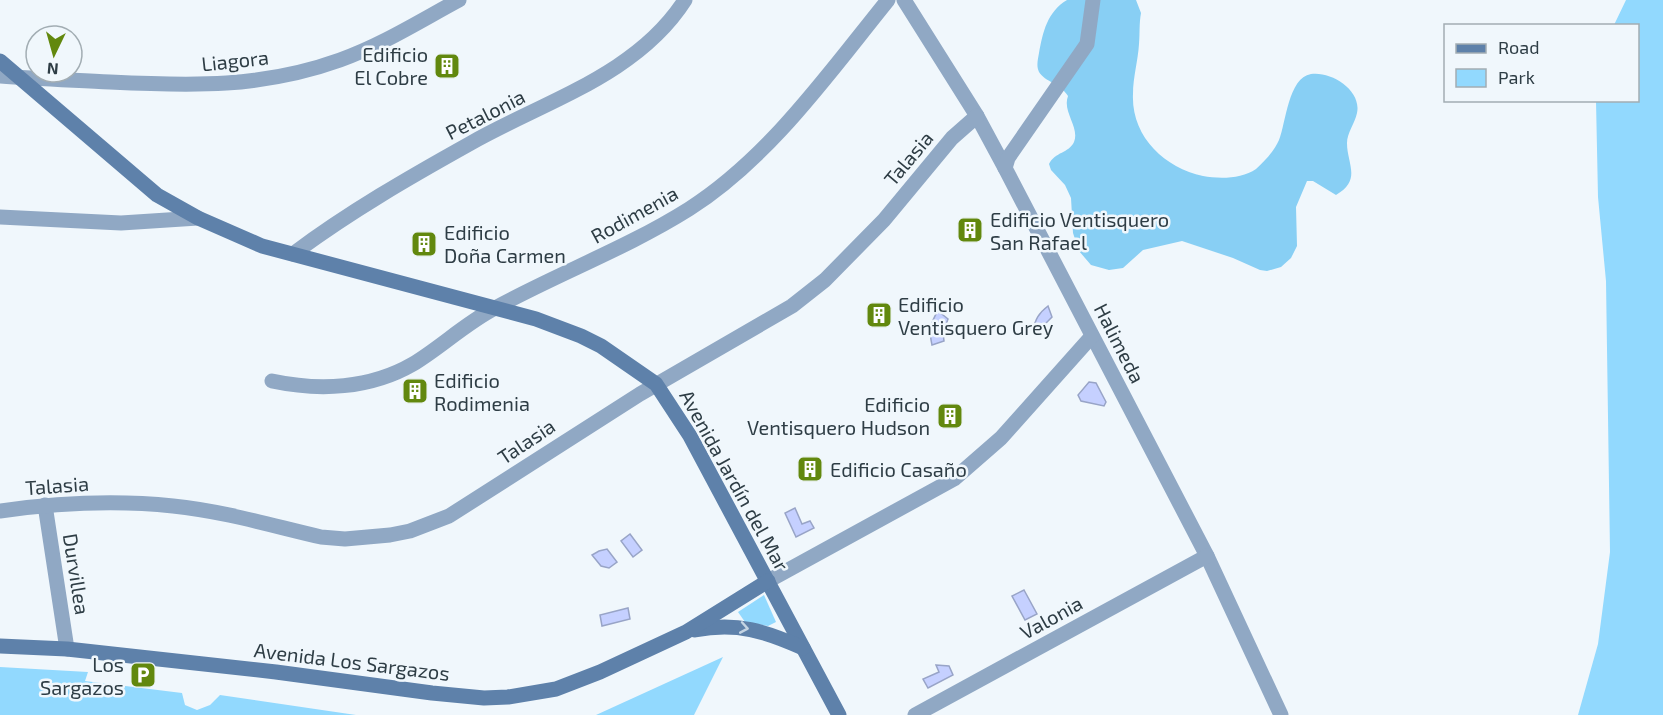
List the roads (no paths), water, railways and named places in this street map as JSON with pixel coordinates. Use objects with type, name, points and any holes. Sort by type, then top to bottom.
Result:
[{"type":"street","name":"Liagora","points":[[0,76],[201,86],[261,80],[290,75],[341,60],[370,48],[459,0]]},
{"type":"street","name":"Petalonia","points":[[293,254],[331,226],[473,142],[552,104],[630,58],[659,33],[685,0]]},
{"type":"street","name":"Rodimenia","points":[[272,381],[291,385],[331,387],[383,377],[413,364],[493,309],[627,244],[690,208],[747,163],[793,116],[888,0]]},
{"type":"street","name":"Halimeda","points":[[904,0],[977,116],[1005,168],[1207,556],[1281,715]]},
{"type":"street","points":[[1005,168],[1008,158],[1087,44],[1093,0]]},
{"type":"street","name":"Avenida Jardín del Mar","points":[[0,61],[157,195],[198,218],[250,242],[536,319],[581,336],[620,357],[656,384],[690,436],[839,715]]},
{"type":"street","name":"Talasia","points":[[0,511],[45,505],[107,503],[175,506],[321,537],[345,539],[410,531],[449,516],[656,384],[792,306],[825,280],[884,220],[952,138],[977,116]]},
{"type":"street","points":[[0,217],[122,223],[198,218]]},
{"type":"street","name":"Avenida Los Sargazos","points":[[0,646],[67,649],[265,670],[484,698],[532,694],[578,682],[686,632],[768,581],[954,479],[1001,438],[1092,336]]},
{"type":"street","name":"Durvillea","points":[[45,505],[67,649]]},
{"type":"street","name":"Valonia","points":[[915,715],[1207,556]]},
{"type":"street","name":"Avenida Los Sargazos","points":[[686,632],[716,626],[736,626],[780,638],[803,648]]},
{"type":"place","name":"Edificio El Cobre","points":[[447,66]]},
{"type":"place","name":"Edificio Ventisquero San Rafael","points":[[970,230]]},
{"type":"place","name":"Edificio Doña Carmen","points":[[424,244]]},
{"type":"place","name":"Edificio Ventisquero Grey","points":[[879,315]]},
{"type":"place","name":"Edificio Rodimenia","points":[[415,391]]},
{"type":"place","name":"Edificio Ventisquero Hudson","points":[[950,416]]},
{"type":"place","name":"Edificio Casaño","points":[[810,469]]},
{"type":"place","name":"Los Sargazos","points":[[143,675]]}]
